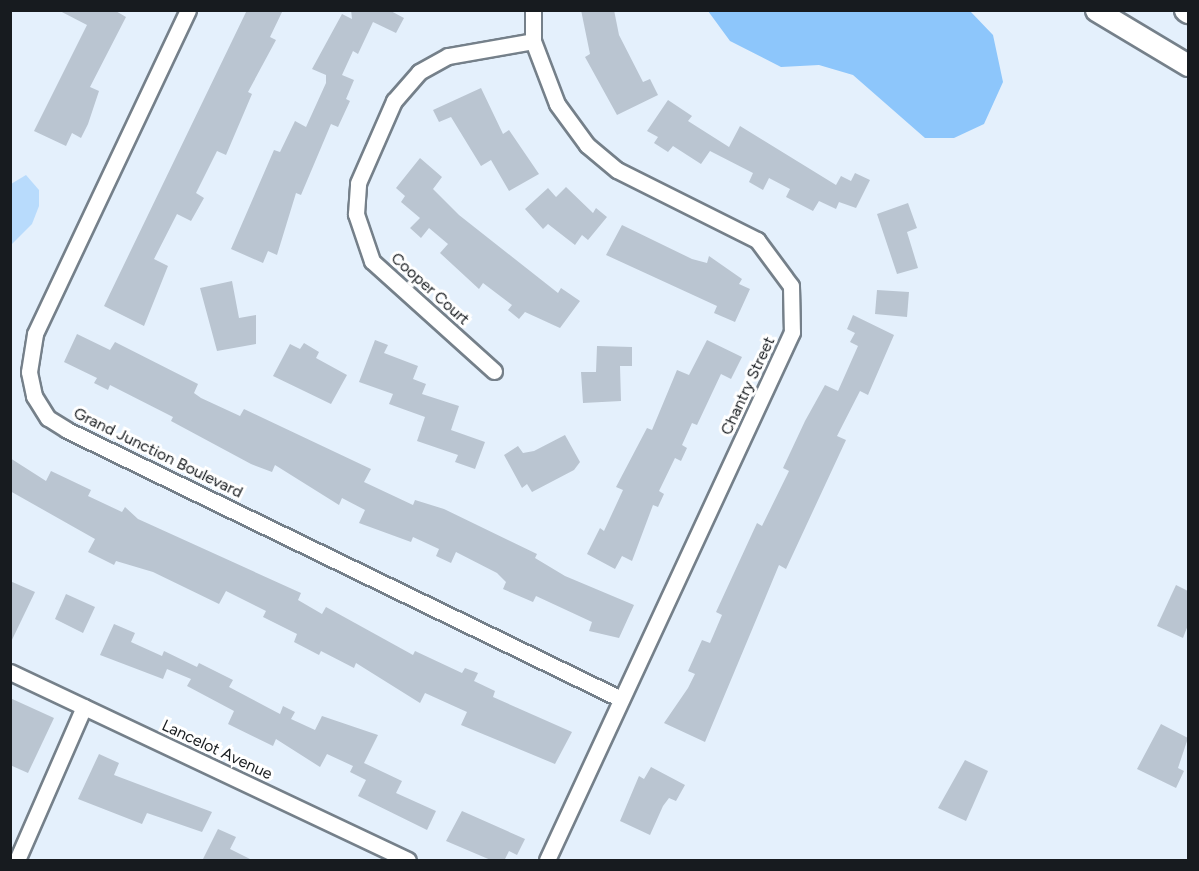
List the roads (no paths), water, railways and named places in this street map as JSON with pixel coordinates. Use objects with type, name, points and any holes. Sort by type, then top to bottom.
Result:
[{"type":"main road","points":[[1096,10],[1188,65]]},
{"type":"street","name":"Grand Junction Boulevard","points":[[188,10],[35,334],[29,372],[34,396],[48,418],[67,429],[621,699]]},
{"type":"street","name":"Chantry Street","points":[[533,10],[533,41],[556,104],[587,145],[617,170],[757,240],[791,286],[792,332],[547,861]]},
{"type":"street","name":"Cooper Court","points":[[494,371],[372,261],[356,214],[358,183],[394,101],[419,72],[448,56],[533,41]]},
{"type":"street","name":"Lancelot Avenue","points":[[10,672],[408,861]]},
{"type":"street","points":[[17,861],[84,707]]}]
